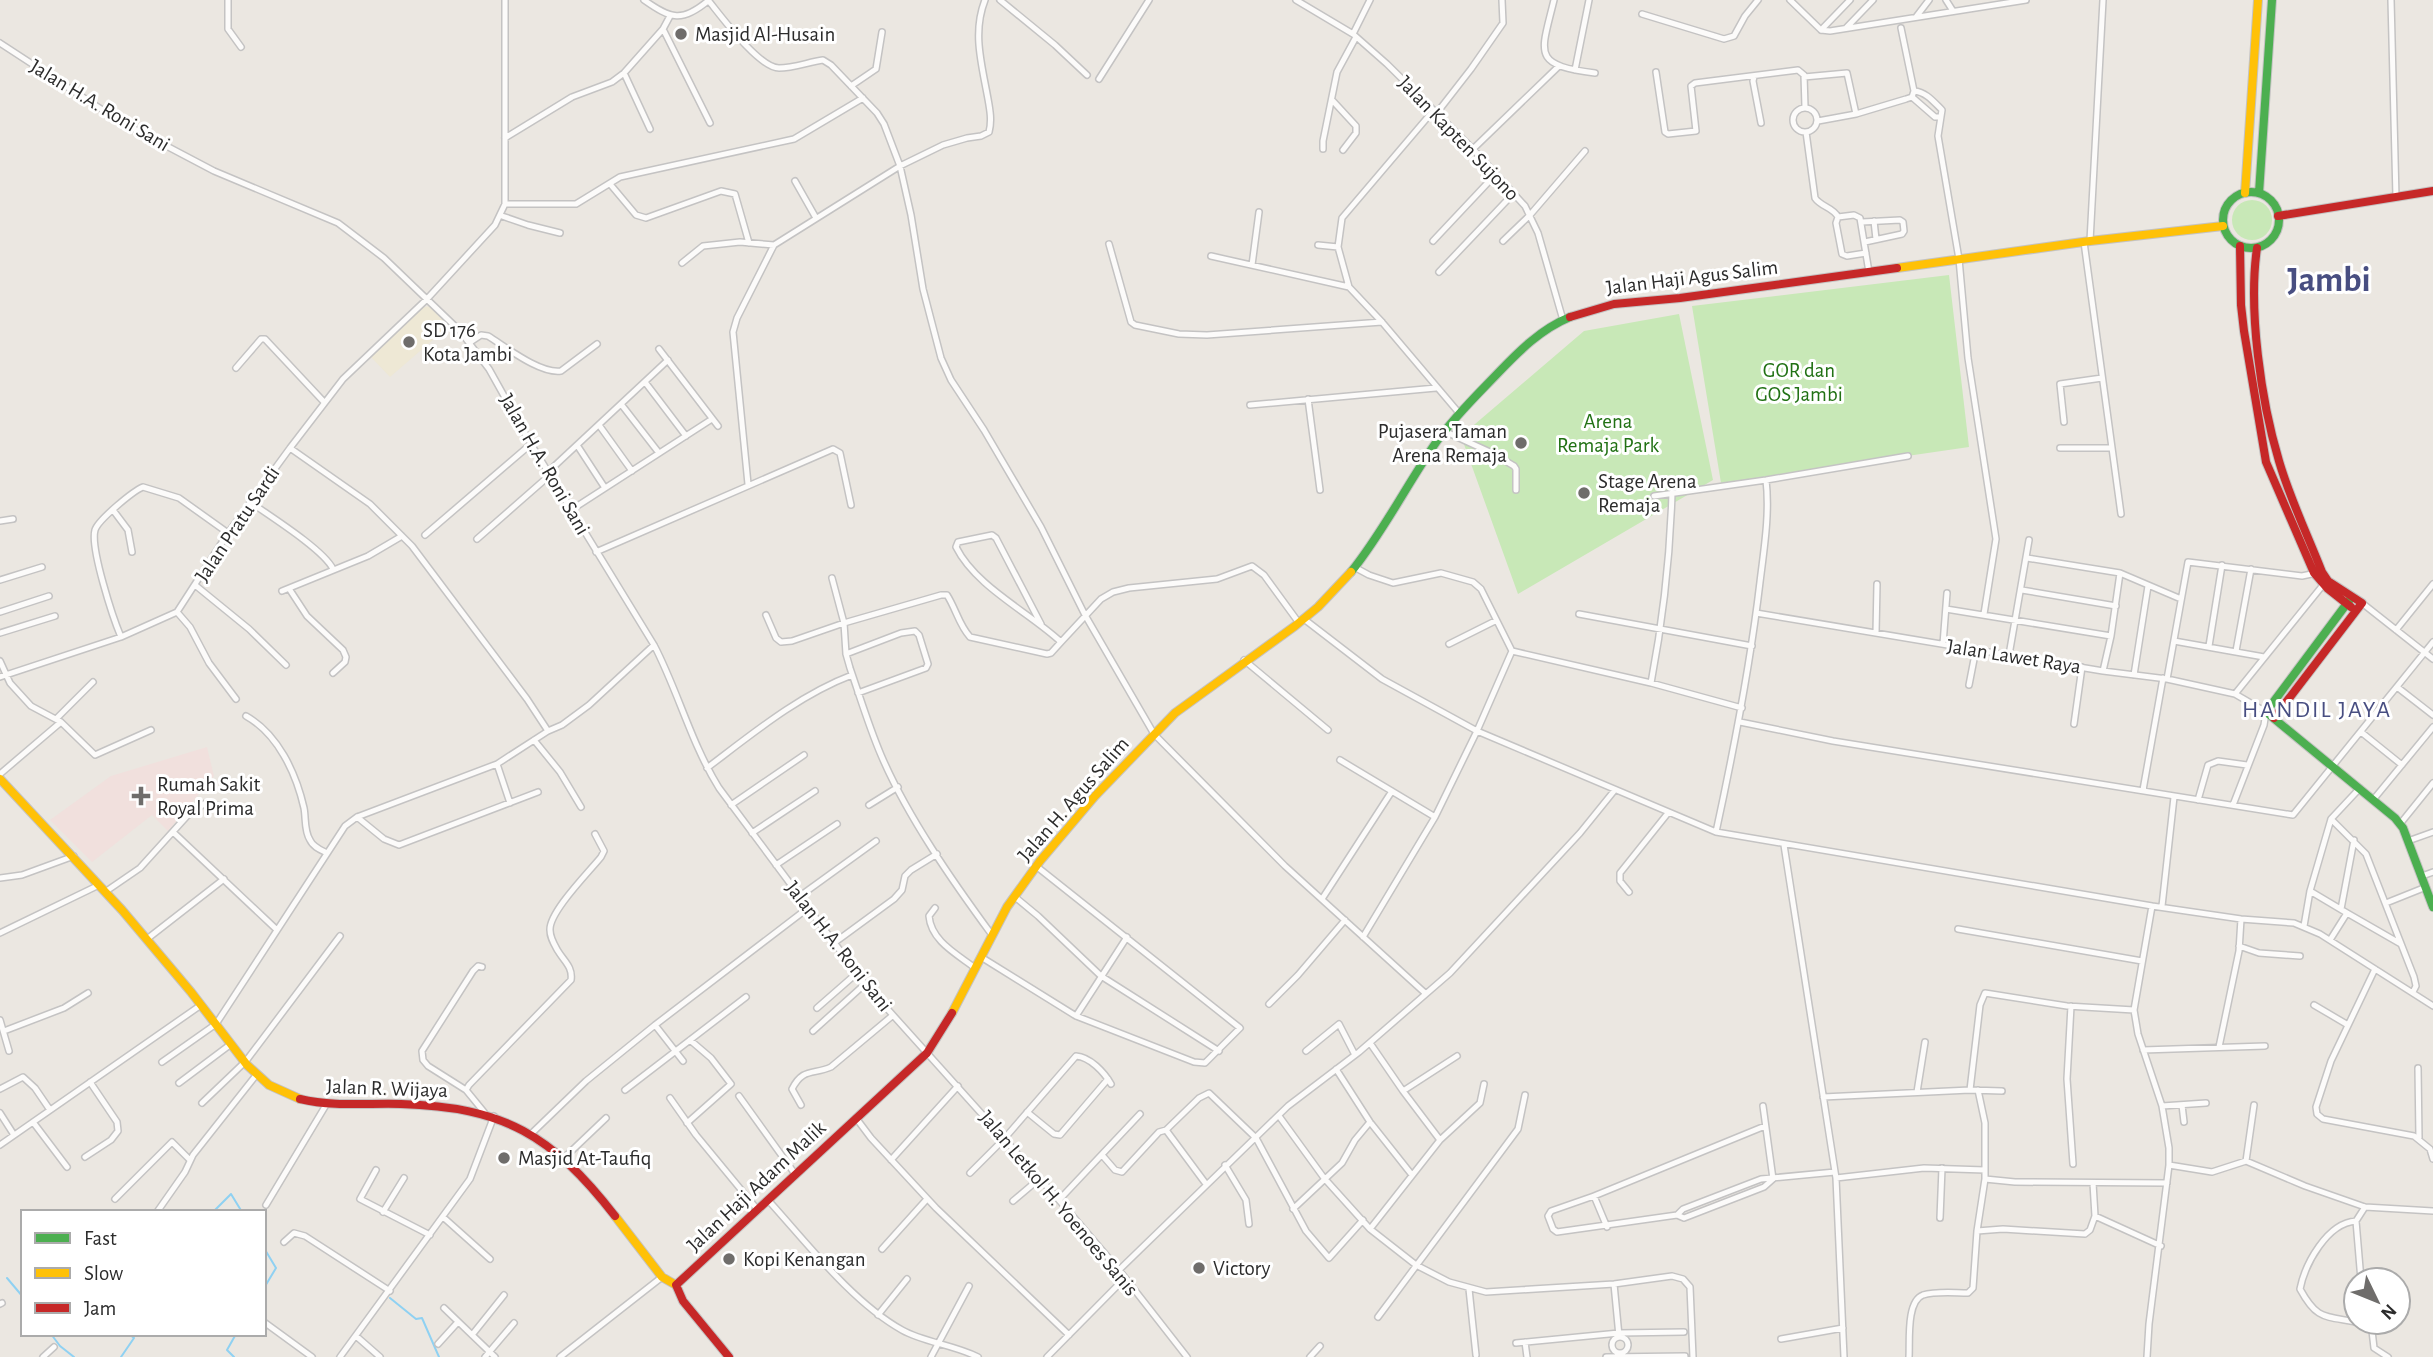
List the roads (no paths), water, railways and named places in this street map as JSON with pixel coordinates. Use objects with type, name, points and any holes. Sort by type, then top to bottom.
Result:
[{"type":"main road","points":[[2245,193],[2258,0]]},
{"type":"main road","points":[[2259,193],[2272,0]]},
{"type":"main road","points":[[2278,216],[2433,191]]},
{"type":"main road","points":[[2245,193],[2259,193],[2273,203],[2278,216],[2276,233],[2272,239],[2257,248],[2240,246],[2227,234],[2223,226],[2225,209],[2237,196],[2245,193]]},
{"type":"main road","name":"Jalan Haji Agus Salim","points":[[1302,621],[1356,568],[1444,431],[1512,359],[1563,320],[1614,303],[1680,298],[2202,226],[2223,226]]},
{"type":"main road","points":[[2240,246],[2244,331],[2266,462],[2323,585],[2360,606],[2274,718]]},
{"type":"main road","points":[[2257,248],[2252,305],[2265,400],[2279,462],[2309,552]]},
{"type":"main road","points":[[2317,571],[2349,601]]},
{"type":"main road","points":[[2349,601],[2266,712],[2400,824],[2433,907]]},
{"type":"main road","name":"Jalan H. Agus Salim","points":[[927,1053],[952,1014],[992,935],[1036,866],[1184,704],[1302,621]]},
{"type":"main road","points":[[2309,656],[2318,663]]},
{"type":"main road","name":"Jalan R. Wijaya","points":[[0,776],[102,888],[231,1044],[270,1085],[287,1094],[326,1105],[410,1104],[484,1112],[532,1133],[564,1158],[600,1195],[662,1277],[676,1284]]},
{"type":"main road","name":"Jalan Haji Adam Malik","points":[[676,1284],[927,1053]]},
{"type":"main road","points":[[676,1284],[683,1301],[729,1357]]},
{"type":"street","points":[[228,0],[228,29],[241,47]]},
{"type":"street","points":[[505,0],[505,204],[502,216],[560,233]]},
{"type":"street","points":[[644,0],[670,16],[689,15],[708,0],[730,29],[768,65],[778,68],[823,60],[851,86],[884,124],[900,166],[923,289],[942,358],[951,380],[1041,527],[1085,615],[1154,734],[1286,866],[1425,993]]},
{"type":"street","points":[[748,484],[733,332],[737,318],[774,246],[900,166],[943,145],[989,132],[990,110],[977,27],[985,0]]},
{"type":"street","points":[[1000,0],[1055,44],[1087,75]]},
{"type":"street","points":[[1099,79],[1149,0]]},
{"type":"street","points":[[1323,149],[1322,141],[1337,72],[1370,0]]},
{"type":"street","points":[[1460,413],[1349,286],[1338,247],[1342,218],[1471,69],[1503,23],[1502,0]]},
{"type":"street","points":[[1554,0],[1543,48],[1547,58],[1559,66],[1595,73]]},
{"type":"street","points":[[1575,71],[1589,0]]},
{"type":"street","points":[[1642,14],[1724,39],[1734,36],[1758,0]]},
{"type":"street","points":[[1790,0],[1821,30],[1839,30],[1996,2],[2026,0]]},
{"type":"street","points":[[1821,30],[1850,0]]},
{"type":"street","points":[[1846,28],[1873,0]]},
{"type":"street","points":[[1916,17],[1929,0]]},
{"type":"street","points":[[1946,0],[1953,11]]},
{"type":"street","points":[[2103,0],[2087,242],[2121,514]]},
{"type":"street","points":[[2391,0],[2396,197]]},
{"type":"street","name":"Jalan Kapten Sujono","points":[[1299,1],[1354,36],[1387,64],[1514,193],[1530,215],[1538,233],[1563,320]]},
{"type":"street","points":[[505,138],[548,110],[585,91],[612,82],[624,73],[663,29],[670,16]]},
{"type":"street","points":[[1901,28],[1913,94],[1934,117],[1940,117]]},
{"type":"street","points":[[663,29],[710,123]]},
{"type":"street","points":[[851,86],[876,69],[881,32]]},
{"type":"street","name":"Jalan H.A. Roni Sani","points":[[0,43],[121,122],[214,171],[338,223],[384,258],[469,343],[489,369],[531,444],[654,645],[670,676],[707,768],[865,984],[927,1053]]},
{"type":"street","points":[[1473,149],[1559,66]]},
{"type":"street","points":[[1656,72],[1665,132],[1668,134],[1697,128],[1691,86],[1693,84],[1798,70],[1802,71],[1804,77],[1805,107]]},
{"type":"street","points":[[624,73],[650,129]]},
{"type":"street","points":[[1804,77],[1847,73],[1856,114]]},
{"type":"street","points":[[1754,77],[1761,124]]},
{"type":"street","points":[[1805,107],[1795,113],[1793,119],[1797,129],[1806,132],[1812,130],[1818,121],[1856,114],[1920,92],[1930,97],[1942,110],[1938,136],[1959,260],[1968,358],[1996,540],[1984,614]]},
{"type":"street","points":[[505,204],[576,204],[620,177],[794,139],[863,99]]},
{"type":"street","points":[[1332,100],[1356,126],[1356,134],[1343,150]]},
{"type":"street","points":[[1805,107],[1815,111],[1818,121]]},
{"type":"street","points":[[1806,132],[1815,198],[1835,211],[1838,217],[1836,223],[1842,254],[1847,256],[1866,253]]},
{"type":"street","points":[[1503,241],[1530,215],[1585,151]]},
{"type":"street","points":[[1433,241],[1496,174]]},
{"type":"street","points":[[795,181],[816,218]]},
{"type":"street","points":[[610,184],[634,212],[646,218],[721,191],[735,194],[749,243]]},
{"type":"street","points":[[1439,272],[1514,193]]},
{"type":"street","points":[[1252,265],[1259,212]]},
{"type":"street","points":[[1838,217],[1858,215],[1862,222],[1869,272]]},
{"type":"street","name":"Jalan Pratu Sardi","points":[[177,612],[228,533],[324,402],[343,379],[427,299],[502,216]]},
{"type":"street","points":[[1862,222],[1900,219],[1904,231],[1902,234],[1865,242]]},
{"type":"street","points":[[1874,221],[1876,239]]},
{"type":"street","points":[[682,263],[703,246],[749,243],[774,246]]},
{"type":"street","points":[[1110,244],[1131,322],[1135,325],[1179,334],[1207,335],[1382,322]]},
{"type":"street","points":[[1318,244],[1338,247]]},
{"type":"street","points":[[1211,256],[1349,286]]},
{"type":"street","points":[[469,343],[481,335],[488,336],[538,366],[554,372],[561,371],[597,344]]},
{"type":"street","points":[[236,368],[261,340],[265,339],[324,402]]},
{"type":"street","points":[[659,349],[718,426]]},
{"type":"street","points":[[477,539],[668,360]]},
{"type":"street","points":[[2064,422],[2060,384],[2102,378]]},
{"type":"street","points":[[645,382],[686,436]]},
{"type":"street","points":[[1250,405],[1436,388]]},
{"type":"street","points":[[1308,399],[1320,490]]},
{"type":"street","points":[[621,404],[659,453]]},
{"type":"street","points":[[571,510],[712,419]]},
{"type":"street","points":[[599,425],[632,471]]},
{"type":"street","points":[[1444,431],[1514,466],[1516,490]]},
{"type":"street","points":[[425,535],[531,444]]},
{"type":"street","points":[[577,445],[605,488]]},
{"type":"street","points":[[290,447],[370,504],[412,546],[548,731]]},
{"type":"street","points":[[2060,448],[2111,448]]},
{"type":"street","points":[[596,552],[810,457],[835,449],[840,453],[851,505]]},
{"type":"street","points":[[1654,496],[1908,456]]},
{"type":"street","points":[[1716,832],[1740,722],[1752,646],[1764,547],[1766,480]]},
{"type":"street","points":[[121,637],[109,607],[94,541],[97,525],[136,490],[147,488],[179,498],[228,533]]},
{"type":"street","points":[[1651,683],[1661,628],[1670,545],[1672,493]]},
{"type":"street","points":[[250,502],[312,548],[329,562],[333,569]]},
{"type":"street","points":[[113,510],[126,524],[132,552]]},
{"type":"street","points":[[0,522],[13,519]]},
{"type":"street","points":[[1041,624],[996,538],[992,535],[958,542],[956,547],[974,571],[1061,642]]},
{"type":"street","points":[[282,591],[368,556],[401,536]]},
{"type":"street","points":[[2009,655],[2029,540]]},
{"type":"street","points":[[2027,558],[2120,573],[2181,599]]},
{"type":"street","points":[[2143,790],[2188,562],[2302,576],[2317,571]]},
{"type":"street","points":[[2209,646],[2222,565]]},
{"type":"street","points":[[766,615],[776,638],[781,642],[792,641],[844,622],[947,595],[970,637],[1051,653],[1101,598],[1113,592],[1217,579],[1252,566],[1264,575],[1302,621],[1382,679],[1477,731],[1716,832],[2152,906],[2304,926],[2433,1006]]},
{"type":"street","points":[[0,580],[42,567]]},
{"type":"street","points":[[1356,568],[1393,583],[1441,573],[1474,582],[1481,589],[1511,652]]},
{"type":"street","points":[[2236,651],[2251,569]]},
{"type":"street","points":[[2103,671],[2120,573]]},
{"type":"street","points":[[832,578],[844,622],[846,654],[882,757],[954,884],[992,935]]},
{"type":"street","points":[[1876,633],[1877,584]]},
{"type":"street","points":[[2396,630],[2433,584]]},
{"type":"street","points":[[195,585],[249,629],[286,665]]},
{"type":"street","points":[[2235,694],[2323,585]]},
{"type":"street","points":[[2134,675],[2148,586]]},
{"type":"street","points":[[290,590],[307,616],[343,650],[345,662],[332,673]]},
{"type":"street","points":[[2022,590],[2116,606]]},
{"type":"street","points":[[1943,644],[1947,593]]},
{"type":"street","points":[[0,612],[49,596]]},
{"type":"street","points":[[2360,606],[2370,610],[2433,659]]},
{"type":"street","points":[[1946,609],[2111,636]]},
{"type":"street","points":[[3,676],[121,637],[177,612],[190,627],[209,663],[236,699]]},
{"type":"street","name":"Jalan Lawet Raya","points":[[1756,612],[2103,671],[2165,678],[2235,694],[2266,712]]},
{"type":"street","points":[[1579,614],[1752,646]]},
{"type":"street","points":[[0,633],[55,616]]},
{"type":"street","points":[[1449,644],[1495,621]]},
{"type":"street","points":[[846,654],[901,633],[915,631],[919,635],[927,660],[926,668],[858,694]]},
{"type":"street","points":[[2174,641],[2264,657]]},
{"type":"street","points":[[1740,722],[1833,741],[2293,815],[2433,642]]},
{"type":"street","points":[[162,1062],[216,1024],[345,827],[357,817],[497,764],[562,725],[589,705],[654,645]]},
{"type":"street","points":[[1969,685],[1976,649]]},
{"type":"street","points":[[1511,652],[1651,683],[1742,708]]},
{"type":"street","points":[[1363,937],[1435,817],[1477,731],[1511,652]]},
{"type":"street","points":[[1244,660],[1328,730]]},
{"type":"street","points":[[0,661],[3,676],[34,708],[58,720],[95,755],[151,730]]},
{"type":"street","points":[[2074,723],[2082,667]]},
{"type":"street","points":[[707,768],[810,696],[852,675]]},
{"type":"street","points":[[0,776],[93,682]]},
{"type":"street","points":[[2397,687],[2433,715]]},
{"type":"street","points":[[2233,805],[2264,725],[2266,712]]},
{"type":"street","points":[[246,716],[258,723],[288,762],[304,808],[307,837],[313,845],[327,853]]},
{"type":"street","points":[[2264,725],[2274,718]]},
{"type":"street","points":[[2373,800],[2433,726]]},
{"type":"street","points":[[2361,732],[2402,765]]},
{"type":"street","points":[[534,740],[560,772],[581,807]]},
{"type":"street","points":[[732,805],[804,755]]},
{"type":"street","points":[[1340,760],[1435,817]]},
{"type":"street","points":[[2198,800],[2208,765],[2218,761],[2247,765]]},
{"type":"street","points":[[497,764],[510,803]]},
{"type":"street","points":[[2400,824],[2433,783]]},
{"type":"street","points":[[869,805],[898,787]]},
{"type":"street","points":[[2304,926],[2331,819],[2360,788]]},
{"type":"street","points":[[752,833],[815,791]]},
{"type":"street","points":[[1322,899],[1392,791]]},
{"type":"street","points":[[1119,1270],[1288,1106],[1370,1043],[1450,973],[1563,852],[1614,791]]},
{"type":"street","points":[[357,817],[384,839],[399,845],[538,792]]},
{"type":"street","points":[[2162,906],[2174,797]]},
{"type":"street","points":[[0,933],[102,888],[140,868],[187,816],[207,802],[219,806]]},
{"type":"street","points":[[1629,892],[1620,881],[1620,873],[1668,813]]},
{"type":"street","points":[[2331,819],[2366,854],[2414,977],[2416,986],[2413,992]]},
{"type":"street","points":[[776,865],[837,824]]},
{"type":"street","points":[[173,832],[276,929]]},
{"type":"street","points":[[2408,841],[2433,832]]},
{"type":"street","points":[[466,1090],[571,980],[570,967],[551,939],[550,924],[569,895],[601,857],[604,850],[595,834]]},
{"type":"street","points":[[2330,940],[2344,911],[2354,840]]},
{"type":"street","points":[[800,896],[876,841]]},
{"type":"street","points":[[1784,845],[1836,1175],[1844,1357]]},
{"type":"street","points":[[834,943],[894,899],[902,890],[905,876],[937,854]]},
{"type":"street","points":[[0,878],[22,875],[74,856]]},
{"type":"street","points":[[981,957],[1076,1016],[1194,1062],[1205,1063],[1240,1028],[1036,866]]},
{"type":"street","points":[[2422,876],[2433,872]]},
{"type":"street","points":[[146,939],[224,879]]},
{"type":"street","points":[[2386,903],[2426,887]]},
{"type":"street","points":[[2311,891],[2401,944]]},
{"type":"street","points":[[1015,897],[1101,976],[1219,1051]]},
{"type":"street","points":[[2147,1357],[2169,1166],[2162,1106],[2143,1050],[2134,1010],[2152,906]]},
{"type":"street","points":[[532,1133],[586,1081],[655,1024],[808,908]]},
{"type":"street","points":[[935,908],[929,916],[933,931],[940,941],[975,968]]},
{"type":"street","points":[[2219,1047],[2239,946],[2241,919]]},
{"type":"street","points":[[1269,1004],[1345,920]]},
{"type":"street","points":[[1958,929],[2142,961]]},
{"type":"street","points":[[202,1103],[246,1061],[340,936]]},
{"type":"street","points":[[1076,1016],[1127,937]]},
{"type":"street","points":[[2239,946],[2259,953],[2300,956]]},
{"type":"street","points":[[482,967],[473,971],[422,1051],[423,1060],[428,1066],[466,1090],[484,1112]]},
{"type":"street","points":[[2375,969],[2330,1061],[2316,1107],[2317,1114],[2323,1119],[2419,1138],[2431,1149],[2433,1159]]},
{"type":"street","points":[[817,1008],[857,973]]},
{"type":"street","points":[[813,1031],[865,984]]},
{"type":"street","points":[[1970,1090],[1980,1005],[1984,994],[1988,992],[2071,1006],[2134,1010]]},
{"type":"street","points":[[4,1031],[64,1008],[88,993]]},
{"type":"street","points":[[625,1090],[746,997]]},
{"type":"street","points":[[0,1145],[201,1005]]},
{"type":"street","points":[[2314,1005],[2348,1025]]},
{"type":"street","points":[[2071,1006],[2067,1079],[2073,1164]]},
{"type":"street","points":[[801,1105],[792,1089],[796,1082],[811,1070],[831,1067],[892,1016]]},
{"type":"street","points":[[0,1020],[9,1051]]},
{"type":"street","points":[[655,1024],[683,1061]]},
{"type":"street","points":[[1306,1051],[1339,1024],[1355,1055]]},
{"type":"street","points":[[687,1123],[730,1084],[711,1058],[690,1040]]},
{"type":"street","points":[[1917,1092],[1924,1042]]},
{"type":"street","points":[[1370,1043],[1440,1140]]},
{"type":"street","points":[[179,1083],[231,1044]]},
{"type":"street","points":[[2143,1050],[2265,1046]]},
{"type":"street","name":"Jalan Letkol H. Yoenoes Sanis","points":[[927,1053],[1119,1270],[1186,1357]]},
{"type":"street","points":[[970,1173],[1004,1139],[1027,1112],[1076,1056],[1093,1063],[1110,1081],[1060,1135],[1054,1134],[1027,1112]]},
{"type":"street","points":[[1403,1091],[1457,1056]]},
{"type":"street","points":[[2418,1068],[2419,1138]]},
{"type":"street","points":[[1336,1069],[1370,1122],[1412,1175]]},
{"type":"street","points":[[159,1210],[190,1160],[257,1074]]},
{"type":"street","points":[[0,1089],[23,1077],[35,1088],[50,1110]]},
{"type":"street","points":[[85,1157],[111,1140],[118,1131],[117,1122],[90,1082]]},
{"type":"street","points":[[1370,1229],[1440,1140],[1480,1102],[1484,1084]]},
{"type":"street","points":[[891,1160],[958,1086]]},
{"type":"street","points":[[1909,1357],[1912,1306],[1917,1298],[1924,1294],[1968,1293],[1973,1288],[1977,1231],[1985,1179],[1985,1130],[1978,1090]]},
{"type":"street","points":[[1823,1097],[2002,1091]]},
{"type":"street","points":[[1102,1155],[1115,1170],[1122,1171],[1159,1132],[1166,1130],[1199,1098],[1209,1093],[1256,1138],[1306,1231],[1329,1258],[1363,1220]]},
{"type":"street","points":[[1378,1317],[1518,1129],[1525,1095]]},
{"type":"street","points":[[739,1096],[795,1174]]},
{"type":"street","points":[[670,1098],[757,1209]]},
{"type":"street","points":[[2162,1106],[2206,1103]]},
{"type":"street","points":[[267,1205],[326,1105]]},
{"type":"street","points":[[2182,1105],[2183,1122]]},
{"type":"street","points":[[2246,1161],[2254,1105]]},
{"type":"street","points":[[1763,1106],[1773,1179]]},
{"type":"street","points":[[0,1113],[15,1135]]},
{"type":"street","points":[[1059,1200],[1140,1114]]},
{"type":"street","points":[[340,1357],[474,1171],[494,1116]]},
{"type":"street","points":[[1279,1116],[1324,1178],[1370,1229],[1416,1265],[1448,1282],[1486,1292],[1614,1284],[1672,1276],[1683,1279],[1690,1287],[1693,1357]]},
{"type":"street","points":[[855,1117],[927,1199],[1069,1335]]},
{"type":"street","points":[[564,1158],[606,1118]]},
{"type":"street","points":[[33,1122],[67,1167]]},
{"type":"street","points":[[1293,1209],[1342,1163],[1355,1140],[1370,1122]]},
{"type":"street","points":[[1765,1126],[1551,1211],[1548,1216],[1553,1229],[1557,1232],[1607,1227],[1677,1215],[1683,1209],[1761,1179],[1942,1168],[1985,1170]]},
{"type":"street","points":[[1166,1130],[1206,1184]]},
{"type":"street","points":[[116,1199],[172,1142],[190,1160]]},
{"type":"street","points":[[2169,1166],[2212,1172],[2246,1161],[2365,1207],[2433,1211]]},
{"type":"street","points":[[1225,1166],[1245,1200],[1249,1224]]},
{"type":"street","points":[[1940,1217],[1942,1168]]},
{"type":"street","points":[[376,1170],[360,1199],[430,1235]]},
{"type":"street","points":[[383,1212],[404,1178]]},
{"type":"street","points":[[1013,1201],[1039,1179]]},
{"type":"street","points":[[1985,1179],[2167,1183]]},
{"type":"street","points":[[1977,1231],[2085,1234],[2090,1230],[2095,1216],[2094,1183]]},
{"type":"street","points":[[1594,1196],[1607,1227]]},
{"type":"street","points":[[882,1249],[927,1199]]},
{"type":"street","points":[[768,1200],[878,1315],[905,1332],[978,1357]]},
{"type":"street","points":[[2342,1320],[2322,1316],[2311,1308],[2300,1289],[2303,1275],[2334,1230],[2356,1221],[2365,1207]]},
{"type":"street","points":[[2095,1216],[2161,1246]]},
{"type":"street","points":[[443,1217],[490,1259]]},
{"type":"street","points":[[2356,1221],[2360,1266]]},
{"type":"street","points":[[284,1242],[294,1233],[305,1236],[390,1291]]},
{"type":"street","points":[[561,1357],[662,1277]]},
{"type":"street","points":[[1047,1357],[1125,1278]]},
{"type":"street","points":[[878,1315],[907,1279]]},
{"type":"street","points":[[1614,1284],[1619,1335],[1612,1343],[1616,1355]]},
{"type":"street","points":[[931,1357],[969,1286]]},
{"type":"street","points":[[1468,1289],[1476,1355]]},
{"type":"street","points":[[472,1335],[504,1295]]},
{"type":"street","points":[[444,1308],[487,1354],[495,1357]]},
{"type":"street","points":[[438,1344],[458,1322]]},
{"type":"street","points":[[266,1323],[312,1357]]},
{"type":"street","points":[[487,1354],[514,1323]]},
{"type":"street","points":[[1781,1339],[1843,1328]]},
{"type":"street","points":[[1516,1343],[1684,1332]]},
{"type":"street","points":[[1619,1335],[1629,1344],[1625,1355]]},
{"type":"street","points":[[356,1336],[380,1357]]},
{"type":"street","points":[[2372,1336],[2374,1348],[2388,1357]]},
{"type":"street","points":[[1525,1342],[1527,1357]]},
{"type":"street","points":[[1310,1357],[1320,1346]]},
{"type":"street","points":[[43,1357],[54,1347]]},
{"type":"street","points":[[1174,1357],[1181,1350]]},
{"type":"street","points":[[1606,1357],[1685,1356]]},
{"type":"waterway","points":[[215,1210],[231,1194],[241,1210]]},
{"type":"waterway","points":[[266,1251],[276,1268],[266,1285]]},
{"type":"waterway","points":[[7,1278],[21,1295]]},
{"type":"waterway","points":[[390,1298],[416,1319],[422,1318],[439,1357]]},
{"type":"waterway","points":[[52,1336],[74,1357]]},
{"type":"waterway","points":[[121,1357],[134,1338],[132,1336]]},
{"type":"waterway","points":[[234,1357],[227,1350],[235,1336]]},
{"type":"place","name":"Masjid Al-Husain","points":[[681,34]]},
{"type":"place","name":"SD 176 Kota Jambi","points":[[409,342]]},
{"type":"place","name":"Pujasera Taman Arena Remaja","points":[[1521,443]]},
{"type":"place","name":"Stage Arena Remaja","points":[[1584,493]]},
{"type":"place","name":"Rumah Sakit Royal Prima","points":[[141,796]]},
{"type":"place","name":"Masjid At-Taufiq","points":[[504,1158]]},
{"type":"place","name":"Kopi Kenangan","points":[[729,1259]]},
{"type":"place","name":"Victory","points":[[1199,1268]]},
{"type":"district","name":"Jambi","points":[[2329,279]]},
{"type":"district","name":"HANDIL JAYA","points":[[2317,709]]},
{"type":"park label","name":"GOR dan GOS Jambi","points":[[1799,382]]},
{"type":"park label","name":"Arena Remaja Park","points":[[1608,433]]}]
